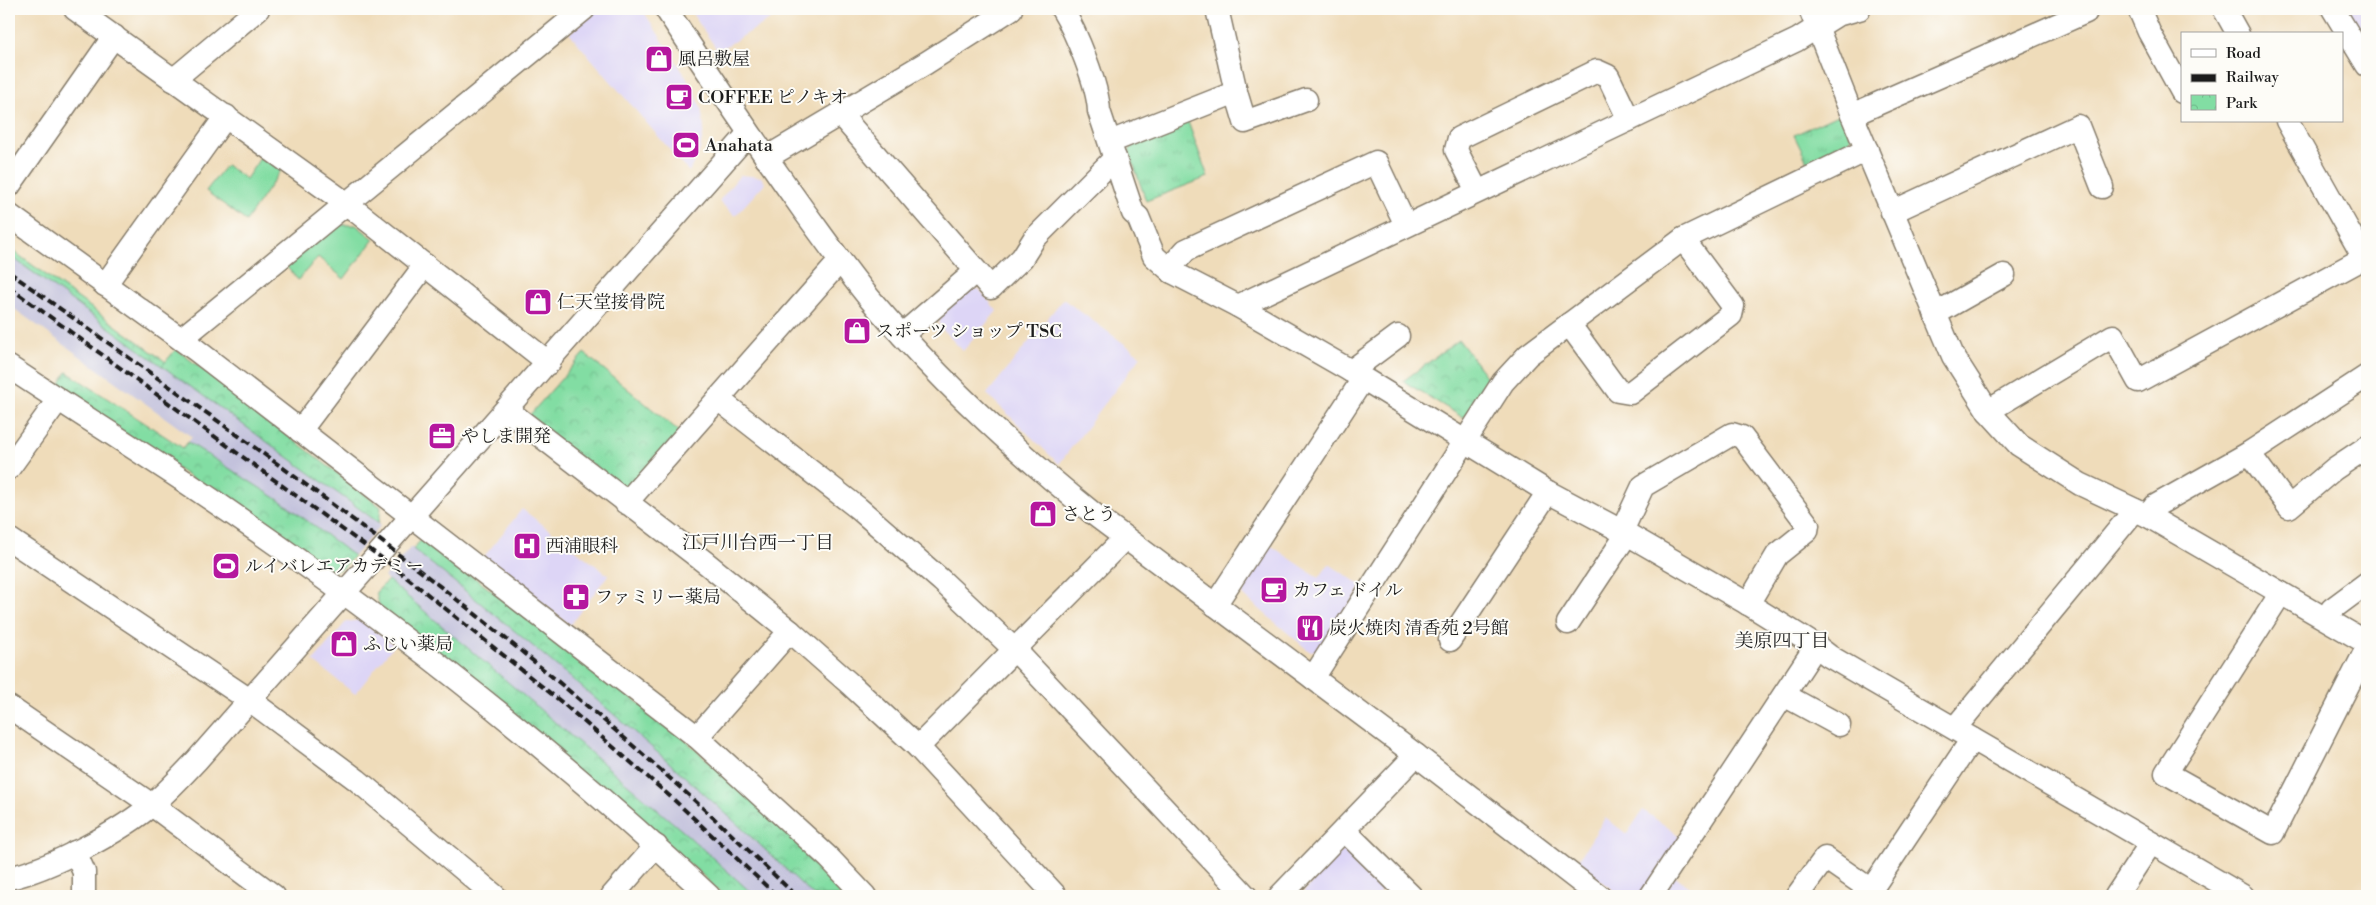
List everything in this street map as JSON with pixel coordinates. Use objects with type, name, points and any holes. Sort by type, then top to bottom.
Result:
[{"type":"street","points":[[75,9],[347,204],[549,363]]},
{"type":"street","points":[[173,80],[258,9]]},
{"type":"street","points":[[181,340],[584,9]]},
{"type":"street","points":[[666,9],[748,134],[840,262],[902,335],[956,394],[1052,480],[1215,606],[1416,755],[1574,889],[1599,896]]},
{"type":"street","points":[[766,158],[1011,9]]},
{"type":"street","points":[[1062,9],[1099,100],[1099,111],[1133,213],[1138,217],[1154,256],[1172,272],[1238,306],[1357,375],[1548,492],[1624,532],[1748,604],[1829,656],[2243,896]]},
{"type":"street","points":[[1217,9],[1244,122],[1306,100]]},
{"type":"street","points":[[1238,306],[1797,40],[1814,18],[1837,15],[1859,9]]},
{"type":"street","points":[[2139,9],[2148,32],[2181,90]]},
{"type":"street","points":[[2224,9],[2237,32]]},
{"type":"street","points":[[2333,9],[2367,65]]},
{"type":"street","points":[[1852,114],[2086,12]]},
{"type":"street","points":[[1814,18],[1866,150],[1953,356],[1988,411],[2019,445],[2041,461],[2080,484],[2142,513],[2367,643]]},
{"type":"street","points":[[9,186],[114,36]]},
{"type":"street","points":[[1477,191],[1456,150],[1459,138],[1597,71],[1608,76],[1629,120]]},
{"type":"street","points":[[840,114],[991,288],[1022,258],[1034,239],[1112,150],[1236,92]]},
{"type":"street","points":[[105,285],[226,116]]},
{"type":"street","points":[[1988,411],[2113,336],[2138,381],[2364,258],[2288,122]]},
{"type":"street","points":[[1892,212],[2078,126],[2102,187]]},
{"type":"street","points":[[9,878],[40,868],[102,838],[152,805],[197,760],[549,363],[748,134]]},
{"type":"street","points":[[1313,678],[1503,382],[1528,355],[1683,239],[1866,150]]},
{"type":"street","points":[[1172,272],[1176,262],[1186,250],[1376,162],[1406,225]]},
{"type":"street","points":[[9,215],[181,340],[697,737],[829,858],[865,896]]},
{"type":"street","points":[[1569,324],[1618,391],[1630,393],[1731,315],[1733,306],[1683,239]]},
{"type":"street","points":[[626,503],[840,262]]},
{"type":"street","points":[[300,431],[425,265]]},
{"type":"street","points":[[902,335],[976,271]]},
{"type":"street","points":[[1935,314],[2004,275]]},
{"type":"street","points":[[1215,606],[1357,375],[1398,336]]},
{"type":"street","points":[[9,367],[191,485],[345,594],[557,761],[656,846],[709,896]]},
{"type":"street","points":[[1797,896],[1825,858],[1871,890],[1964,734],[2142,513],[2249,453],[2367,376]]},
{"type":"street","points":[[718,399],[858,508],[942,580],[1015,650],[1246,896]]},
{"type":"street","points":[[9,468],[58,400]]},
{"type":"street","points":[[507,410],[706,563],[790,631],[918,747],[1056,896]]},
{"type":"street","points":[[1568,622],[1624,532],[1643,486],[1732,434],[1742,437],[1808,525],[1807,531],[1777,555],[1748,604]]},
{"type":"street","points":[[2249,453],[2289,507],[2334,469],[2367,447]]},
{"type":"street","points":[[1450,640],[1548,492]]},
{"type":"street","points":[[918,747],[1125,538]]},
{"type":"street","points":[[9,539],[251,701],[356,780],[495,896]]},
{"type":"street","points":[[2326,618],[2332,609],[2367,583]]},
{"type":"street","points":[[2280,593],[2166,773],[2273,833],[2367,648]]},
{"type":"street","points":[[697,737],[790,631]]},
{"type":"street","points":[[1651,896],[1816,646]]},
{"type":"street","points":[[1784,695],[1839,725]]},
{"type":"street","points":[[12,712],[152,805],[268,895]]},
{"type":"street","points":[[1286,894],[1416,755]]},
{"type":"street","points":[[1344,830],[1411,896]]},
{"type":"street","points":[[2116,896],[2151,843]]},
{"type":"street","points":[[612,896],[656,846]]},
{"type":"street","points":[[75,852],[84,872],[84,896]]},
{"type":"shaded area","points":[[599,9],[642,9],[692,86],[701,108],[704,129],[700,150],[689,172],[569,33]]},
{"type":"shaded area","points":[[689,9],[788,9],[718,51]]},
{"type":"shaded area","points":[[2343,9],[2367,9],[2367,48]]},
{"type":"shaded area","points":[[740,175],[761,177],[765,183],[735,216],[719,201]]},
{"type":"shaded area","points":[[9,255],[381,525],[354,556],[285,504],[188,442],[192,437],[9,305]]},
{"type":"shaded area","points":[[979,289],[997,311],[963,351],[939,326],[940,314],[969,290]]},
{"type":"shaded area","points":[[1063,299],[1141,356],[1059,464],[987,394]]},
{"type":"shaded area","points":[[522,509],[608,575],[570,625],[483,558]]},
{"type":"shaded area","points":[[1267,543],[1319,578],[1329,564],[1362,586],[1320,650],[1309,651],[1243,595],[1242,582]]},
{"type":"shaded area","points":[[411,547],[522,634],[614,713],[716,804],[814,896],[755,896],[685,833],[384,577]]},
{"type":"shaded area","points":[[360,620],[394,645],[355,694],[313,661],[346,622]]},
{"type":"shaded area","points":[[1643,810],[1681,837],[1641,896],[1621,896],[1577,862],[1605,818],[1627,834]]},
{"type":"shaded area","points":[[1351,850],[1387,885],[1376,896],[1303,896],[1304,891],[1342,851]]},
{"type":"shaded area","points":[[1675,876],[1700,896],[1660,896]]},
{"type":"green space","points":[[1842,113],[1851,137],[1845,151],[1810,168],[1794,135]]},
{"type":"green space","points":[[1187,119],[1208,177],[1146,201],[1129,151],[1139,137]]},
{"type":"green space","points":[[262,155],[282,169],[246,221],[206,191],[226,165],[246,179]]},
{"type":"green space","points":[[336,225],[356,225],[374,239],[344,279],[318,257],[298,280],[286,266]]},
{"type":"green space","points":[[9,248],[166,362],[162,366],[9,255]]},
{"type":"green space","points":[[1459,340],[1491,383],[1471,414],[1462,417],[1403,381]]},
{"type":"green space","points":[[176,349],[381,507],[379,523],[162,366]]},
{"type":"green space","points":[[584,353],[680,432],[632,488],[621,489],[527,418]]},
{"type":"green space","points":[[67,372],[183,448],[188,442],[285,504],[354,556],[343,568],[331,572],[57,388]]},
{"type":"green space","points":[[421,540],[425,540],[674,730],[793,837],[852,896],[814,896],[668,761],[516,632],[413,549]]},
{"type":"green space","points":[[388,580],[685,833],[755,896],[724,896],[700,873],[380,609],[376,592]]},
{"type":"railway","points":[[9,272],[302,482],[450,594],[652,762],[796,896]]},
{"type":"railway","points":[[9,287],[390,564],[559,700],[672,798],[777,896]]},
{"type":"place","name":"風呂敷屋","points":[[659,59]]},
{"type":"place","name":"COFFEE ピノキオ","points":[[679,97]]},
{"type":"place","name":"Anahata","points":[[686,145]]},
{"type":"place","name":"仁天堂接骨院","points":[[538,302]]},
{"type":"place","name":"スポーツ ショップ TSC","points":[[857,331]]},
{"type":"place","name":"やしま開発","points":[[442,436]]},
{"type":"place","name":"さとう","points":[[1043,514]]},
{"type":"place","name":"西浦眼科","points":[[527,546]]},
{"type":"place","name":"ルイバレエアカデミー","points":[[226,566]]},
{"type":"place","name":"カフェ ドイル","points":[[1274,590]]},
{"type":"place","name":"ファミリー薬局","points":[[576,597]]},
{"type":"place","name":"炭火焼肉 清香苑 2号館","points":[[1310,628]]},
{"type":"place","name":"ふじい薬局","points":[[344,644]]},
{"type":"district","name":"江戸川台西一丁目","points":[[758,542]]},
{"type":"district","name":"美原四丁目","points":[[1782,640]]}]
